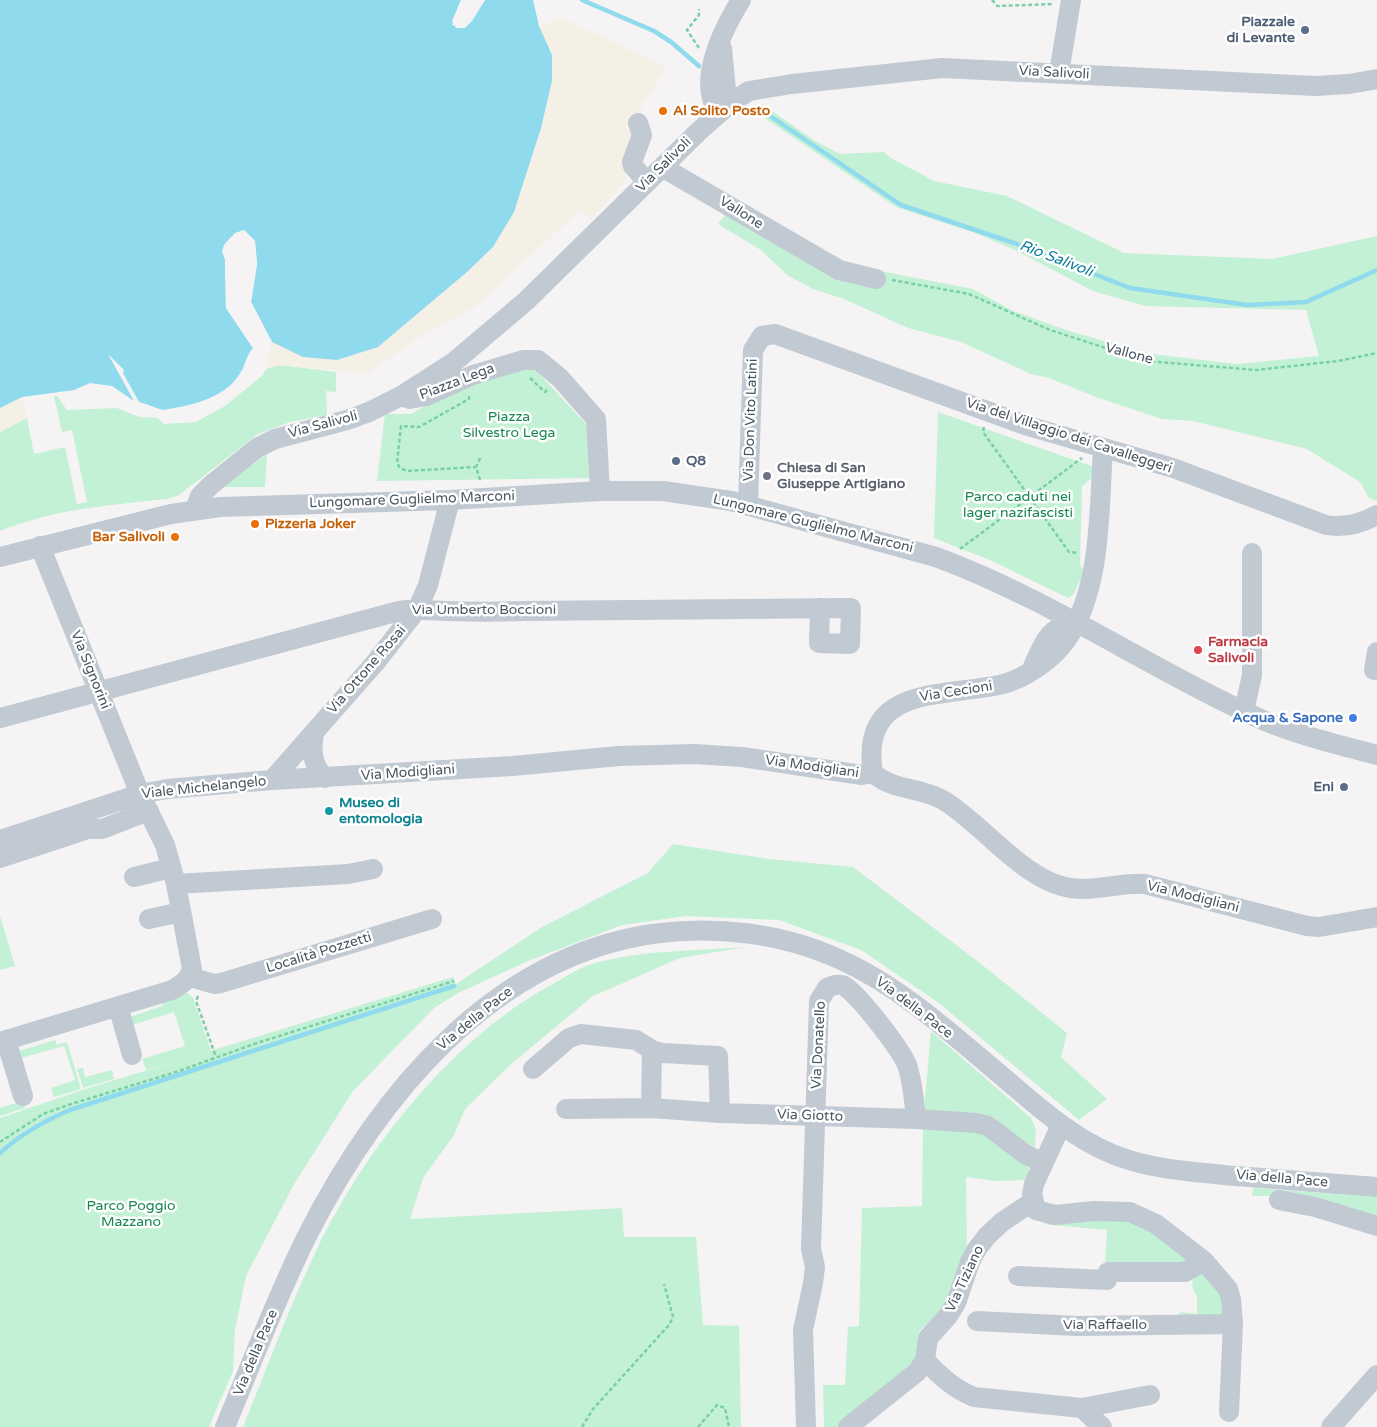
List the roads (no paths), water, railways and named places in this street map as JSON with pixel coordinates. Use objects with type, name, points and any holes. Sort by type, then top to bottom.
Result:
[{"type":"street","points":[[726,108],[722,38],[741,0]]},
{"type":"street","points":[[1060,73],[1071,2]]},
{"type":"street","name":"Via Salivoli","points":[[195,510],[200,496],[211,485],[257,448],[282,437],[347,420],[401,396],[454,362],[495,329],[662,167],[726,108],[758,88],[942,68],[1315,86],[1349,84],[1377,79]]},
{"type":"street","points":[[638,123],[642,136],[632,162],[633,166],[647,182]]},
{"type":"street","name":"Vallone","points":[[662,167],[839,270],[884,279]]},
{"type":"street","name":"Via del Villaggio dei Cavalleggeri","points":[[762,336],[775,334],[986,411],[1173,468],[1326,525],[1338,527],[1352,525],[1377,516]]},
{"type":"street","name":"Via Don Vito Latini","points":[[748,505],[753,350],[762,336]]},
{"type":"street","name":"Piazza Lega","points":[[401,396],[410,399],[426,396],[473,374],[523,360],[538,360],[560,378],[596,419],[600,491]]},
{"type":"street","name":"Via Cecioni","points":[[873,773],[873,735],[883,716],[893,708],[905,701],[930,695],[1000,685],[1015,680],[1031,671],[1058,650],[1077,621],[1087,598],[1094,555],[1096,446]]},
{"type":"street","name":"Lungomare Guglielmo Marconi","points":[[0,557],[195,510],[220,507],[450,500],[600,491],[685,493],[748,505],[946,560],[1077,621],[1163,670],[1244,711],[1304,735],[1377,755]]},
{"type":"street","name":"Via Ottone Rosai","points":[[272,780],[375,663],[418,608],[428,585],[450,500]]},
{"type":"street","name":"Via Signorini","points":[[40,546],[145,802]]},
{"type":"street","points":[[1244,711],[1252,675],[1252,553]]},
{"type":"street","points":[[1031,599],[1042,620],[1042,646]]},
{"type":"street","name":"Via Umberto Boccioni","points":[[0,718],[99,690],[418,608],[480,612],[631,608],[820,608]]},
{"type":"street","points":[[1031,671],[1042,646],[1056,627],[1077,621]]},
{"type":"street","points":[[314,733],[312,745],[315,764],[325,778]]},
{"type":"street","name":"Via Modigliani","points":[[325,778],[619,756],[694,754],[742,757],[862,774],[873,773],[882,781],[941,799],[1040,877],[1057,885],[1087,890],[1131,883],[1145,884],[1307,926],[1319,927],[1377,917]]},
{"type":"street","name":"Viale Michelangelo","points":[[0,840],[145,802],[167,789],[272,780],[325,778]]},
{"type":"street","points":[[0,858],[88,829],[102,829],[145,802],[158,827],[174,876],[192,969],[198,979]]},
{"type":"street","points":[[134,876],[348,874],[373,869]]},
{"type":"street","points":[[149,919],[181,912]]},
{"type":"street","name":"Località Pozzetti","points":[[23,1096],[3,1041],[172,990],[198,979],[222,983],[432,919]]},
{"type":"street","name":"Via della Pace","points":[[225,1427],[307,1236],[362,1142],[415,1072],[444,1043],[500,996],[540,971],[604,944],[668,932],[703,930],[771,938],[809,947],[842,960],[906,998],[1061,1125],[1114,1155],[1178,1171],[1377,1187]]},
{"type":"street","name":"Via Donatello","points":[[806,1427],[803,1330],[815,1267],[811,1249],[819,1001],[827,988],[835,985],[847,989],[888,1033],[901,1053],[911,1083],[916,1118]]},
{"type":"street","points":[[118,1006],[132,1055]]},
{"type":"street","points":[[533,1069],[569,1038],[581,1034],[636,1040],[652,1050],[718,1056],[720,1113]]},
{"type":"street","points":[[652,1050],[652,1108]]},
{"type":"street","name":"Via Giotto","points":[[566,1109],[652,1108],[720,1113],[916,1118],[988,1126],[1024,1154],[1043,1163]]},
{"type":"street","points":[[1061,1125],[1034,1184],[1032,1202],[1036,1210],[1043,1214],[1104,1211],[1130,1212],[1143,1216],[1163,1228],[1204,1261],[1228,1289],[1233,1324],[1229,1412]]},
{"type":"street","points":[[1279,1200],[1315,1207],[1377,1226]]},
{"type":"street","name":"Via Tiziano","points":[[848,1427],[907,1382],[925,1360],[928,1338],[948,1316],[956,1303],[977,1249],[1002,1222],[1032,1202]]},
{"type":"street","points":[[1018,1276],[1108,1280],[1108,1272],[1178,1272],[1191,1270],[1204,1261]]},
{"type":"street","name":"Via Raffaello","points":[[977,1321],[1077,1326],[1233,1324]]},
{"type":"street","points":[[925,1360],[944,1380],[959,1391],[974,1397],[1082,1408],[1150,1395]]},
{"type":"street","points":[[1331,1427],[1347,1419],[1377,1375]]},
{"type":"street","points":[[1082,1408],[1102,1427]]},
{"type":"water","points":[[0,0],[461,0],[452,25],[465,27],[485,0],[533,0],[539,26],[552,55],[552,81],[541,128],[514,212],[493,247],[467,272],[378,347],[337,360],[303,357],[272,342],[251,302],[257,264],[255,241],[244,230],[231,237],[224,249],[226,308],[253,348],[236,378],[219,394],[197,403],[163,410],[139,402],[123,373],[124,370],[108,354],[134,401],[112,386],[90,383],[74,390],[22,397],[0,408]]},
{"type":"waterway","name":"Rio Salivoli","points":[[582,0],[654,31],[671,42],[699,66]]},
{"type":"waterway","name":"Rio Salivoli","points":[[760,109],[901,205],[1017,244],[1130,288],[1247,305],[1306,302],[1377,270]]},
{"type":"waterway","points":[[0,1153],[33,1128],[70,1110],[454,986]]},
{"type":"place","name":"Piazzale di Levante","points":[[1305,30]]},
{"type":"place","name":"Al Solito Posto","points":[[663,111]]},
{"type":"place","name":"Q8","points":[[676,461]]},
{"type":"place","name":"Chiesa di San Giuseppe Artigiano","points":[[767,476]]},
{"type":"place","name":"Pizzeria Joker","points":[[255,524]]},
{"type":"place","name":"Bar Salivoli","points":[[175,537]]},
{"type":"place","name":"Farmacia Salivoli","points":[[1198,650]]},
{"type":"place","name":"Acqua & Sapone","points":[[1353,718]]},
{"type":"place","name":"Eni","points":[[1344,787]]},
{"type":"place","name":"Museo di entomologia","points":[[329,811]]},
{"type":"park label","name":"Piazza Silvestro Lega","points":[[509,426]]},
{"type":"park label","name":"Parco caduti nei lager nazifascisti","points":[[1018,506]]},
{"type":"park label","name":"Parco Poggio Mazzano","points":[[131,1214]]}]
